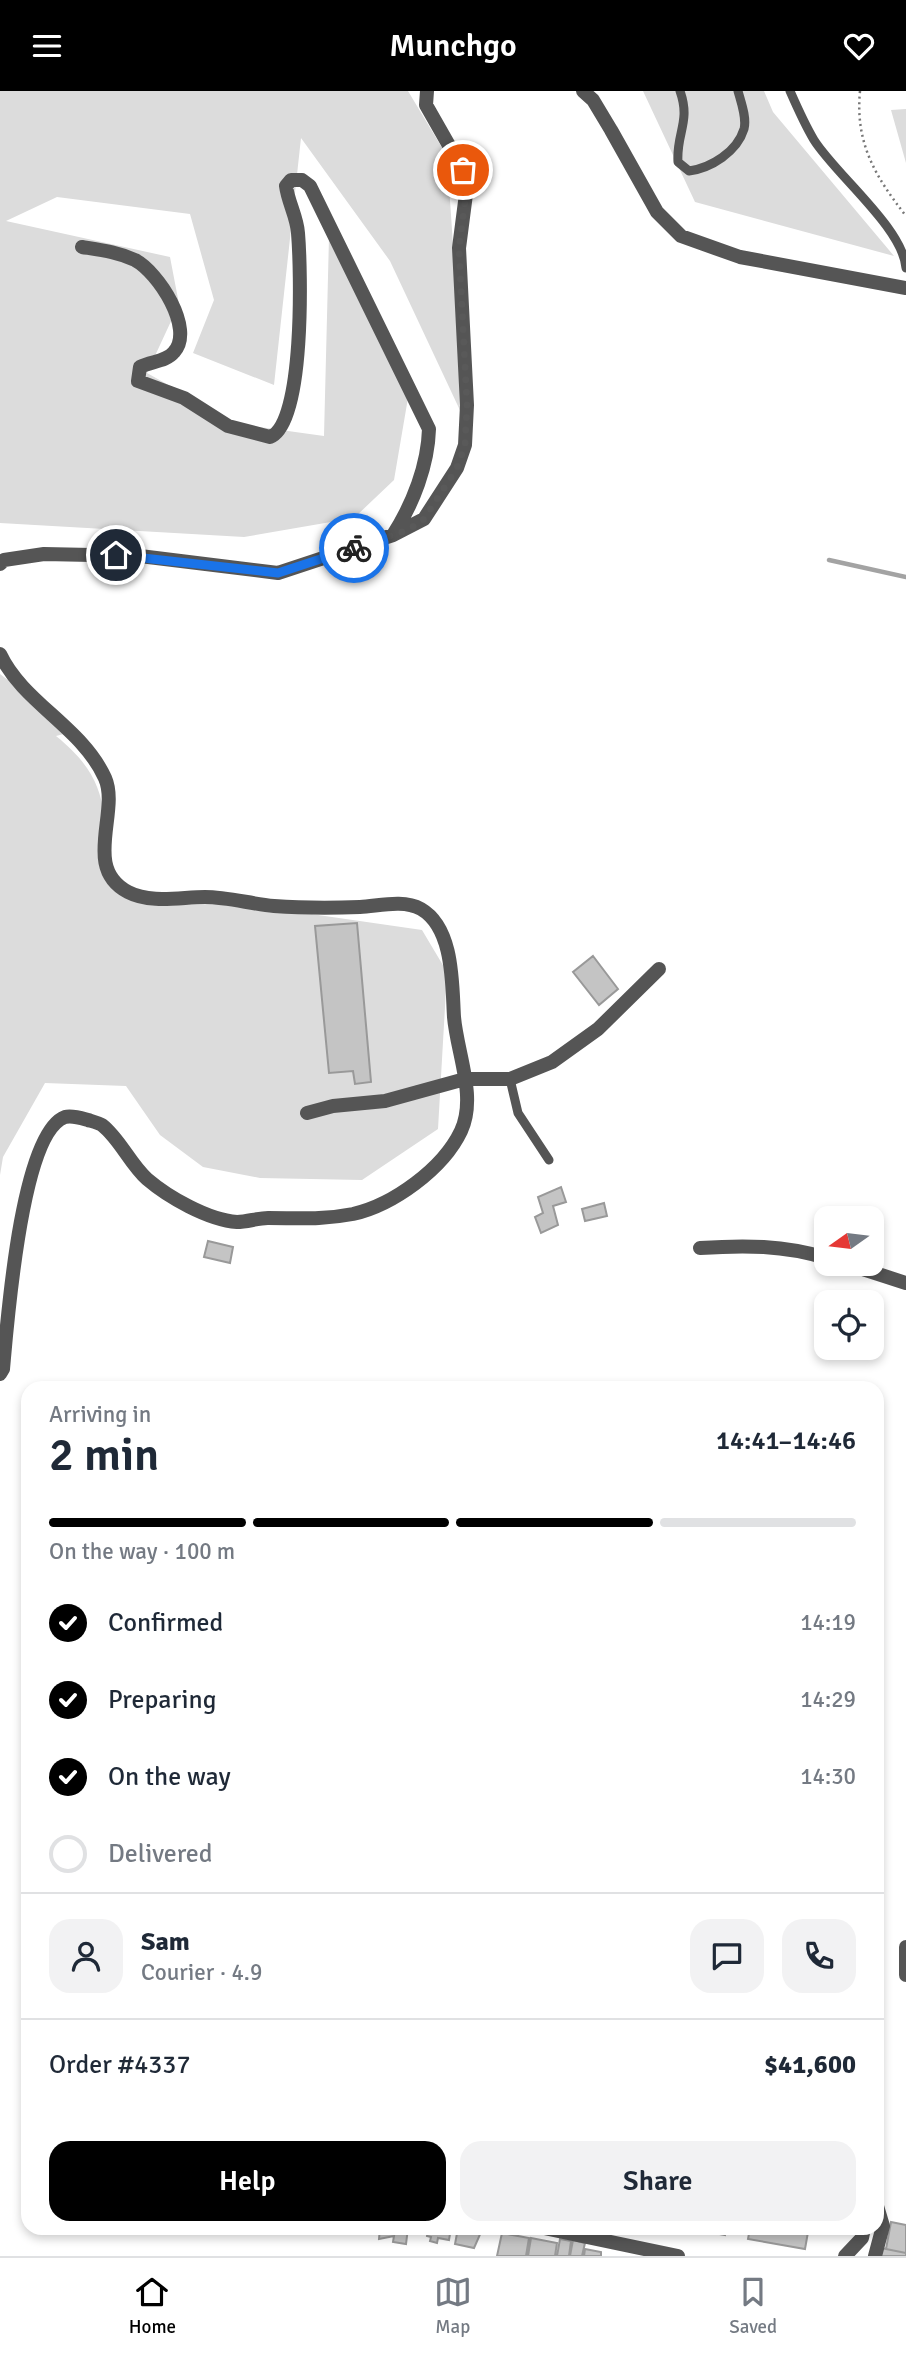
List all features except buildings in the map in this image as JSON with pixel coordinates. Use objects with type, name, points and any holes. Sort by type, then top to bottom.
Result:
[{"type":"street","points":[[0,563],[4,560],[44,554],[140,556],[278,573],[408,530],[433,508],[457,468],[465,445],[467,405],[459,248],[466,194],[463,170],[426,105],[427,91]]},
{"type":"street","points":[[583,91],[593,100],[606,120],[657,212],[681,236],[740,257],[906,288]]},
{"type":"street","points":[[82,247],[112,251],[138,261],[152,273],[174,309],[181,330],[178,348],[164,359],[140,366],[138,381],[184,398],[228,426],[270,437],[278,433],[289,412],[297,352],[298,230],[286,186],[291,180],[298,179],[310,186],[429,429],[428,453],[408,510],[393,535]]},
{"type":"street","points":[[0,655],[11,677],[62,723],[106,779],[108,801],[102,852],[113,877],[127,892],[151,899],[208,897],[274,906],[359,907],[396,903],[422,910],[440,932],[450,960],[455,1024],[465,1079],[466,1118],[459,1135],[414,1186],[369,1210],[322,1220],[263,1218],[238,1222],[212,1216],[146,1178],[101,1123],[76,1117],[63,1118],[56,1124],[33,1166],[21,1214],[4,1369],[0,1374]]},
{"type":"street","points":[[307,1113],[333,1106],[385,1101],[465,1079],[510,1079],[551,1062],[597,1029],[659,969]]},
{"type":"street","points":[[700,1248],[746,1245],[814,1254]]},
{"type":"street","points":[[884,1276],[906,1283]]},
{"type":"street","points":[[906,1947],[906,1973]]},
{"type":"street","points":[[578,2235],[678,2256]]},
{"type":"street","points":[[845,2256],[863,2235]]},
{"type":"street","points":[[875,2256],[881,2235]]},
{"type":"lane","points":[[680,91],[686,119],[679,141],[678,162],[689,171],[714,164],[740,137],[745,128],[738,91]]},
{"type":"lane","points":[[790,91],[815,141],[887,226],[906,261],[906,268]]},
{"type":"lane","points":[[510,1079],[517,1113],[549,1160]]},
{"type":"path","points":[[859,91],[858,110],[863,142],[878,180],[906,216]]},
{"type":"shaded area","points":[[0,91],[408,91],[447,156],[465,421],[390,261],[301,138],[274,385],[193,353],[214,300],[190,214],[57,197],[6,221],[170,257],[179,304],[147,373],[238,424],[324,436],[329,237],[409,392],[394,480],[354,518],[244,537],[0,523]]},
{"type":"shaded area","points":[[643,91],[764,91],[773,112],[894,256],[695,202]]},
{"type":"shaded area","points":[[906,109],[906,163],[891,110]]},
{"type":"shaded area","points":[[0,674],[75,731],[56,736],[74,752],[96,784],[106,836],[106,879],[157,906],[235,903],[422,930],[447,972],[438,1129],[362,1180],[260,1178],[203,1167],[160,1135],[126,1086],[45,1083],[3,1157],[0,1175]]},
{"type":"waterway","points":[[829,560],[906,577]]},
{"type":"way so far","points":[[354,548],[408,530],[424,519],[457,468],[465,445],[467,405],[459,248],[466,194],[463,170]]},
{"type":"route","points":[[116,555],[278,573],[354,548]]}]
